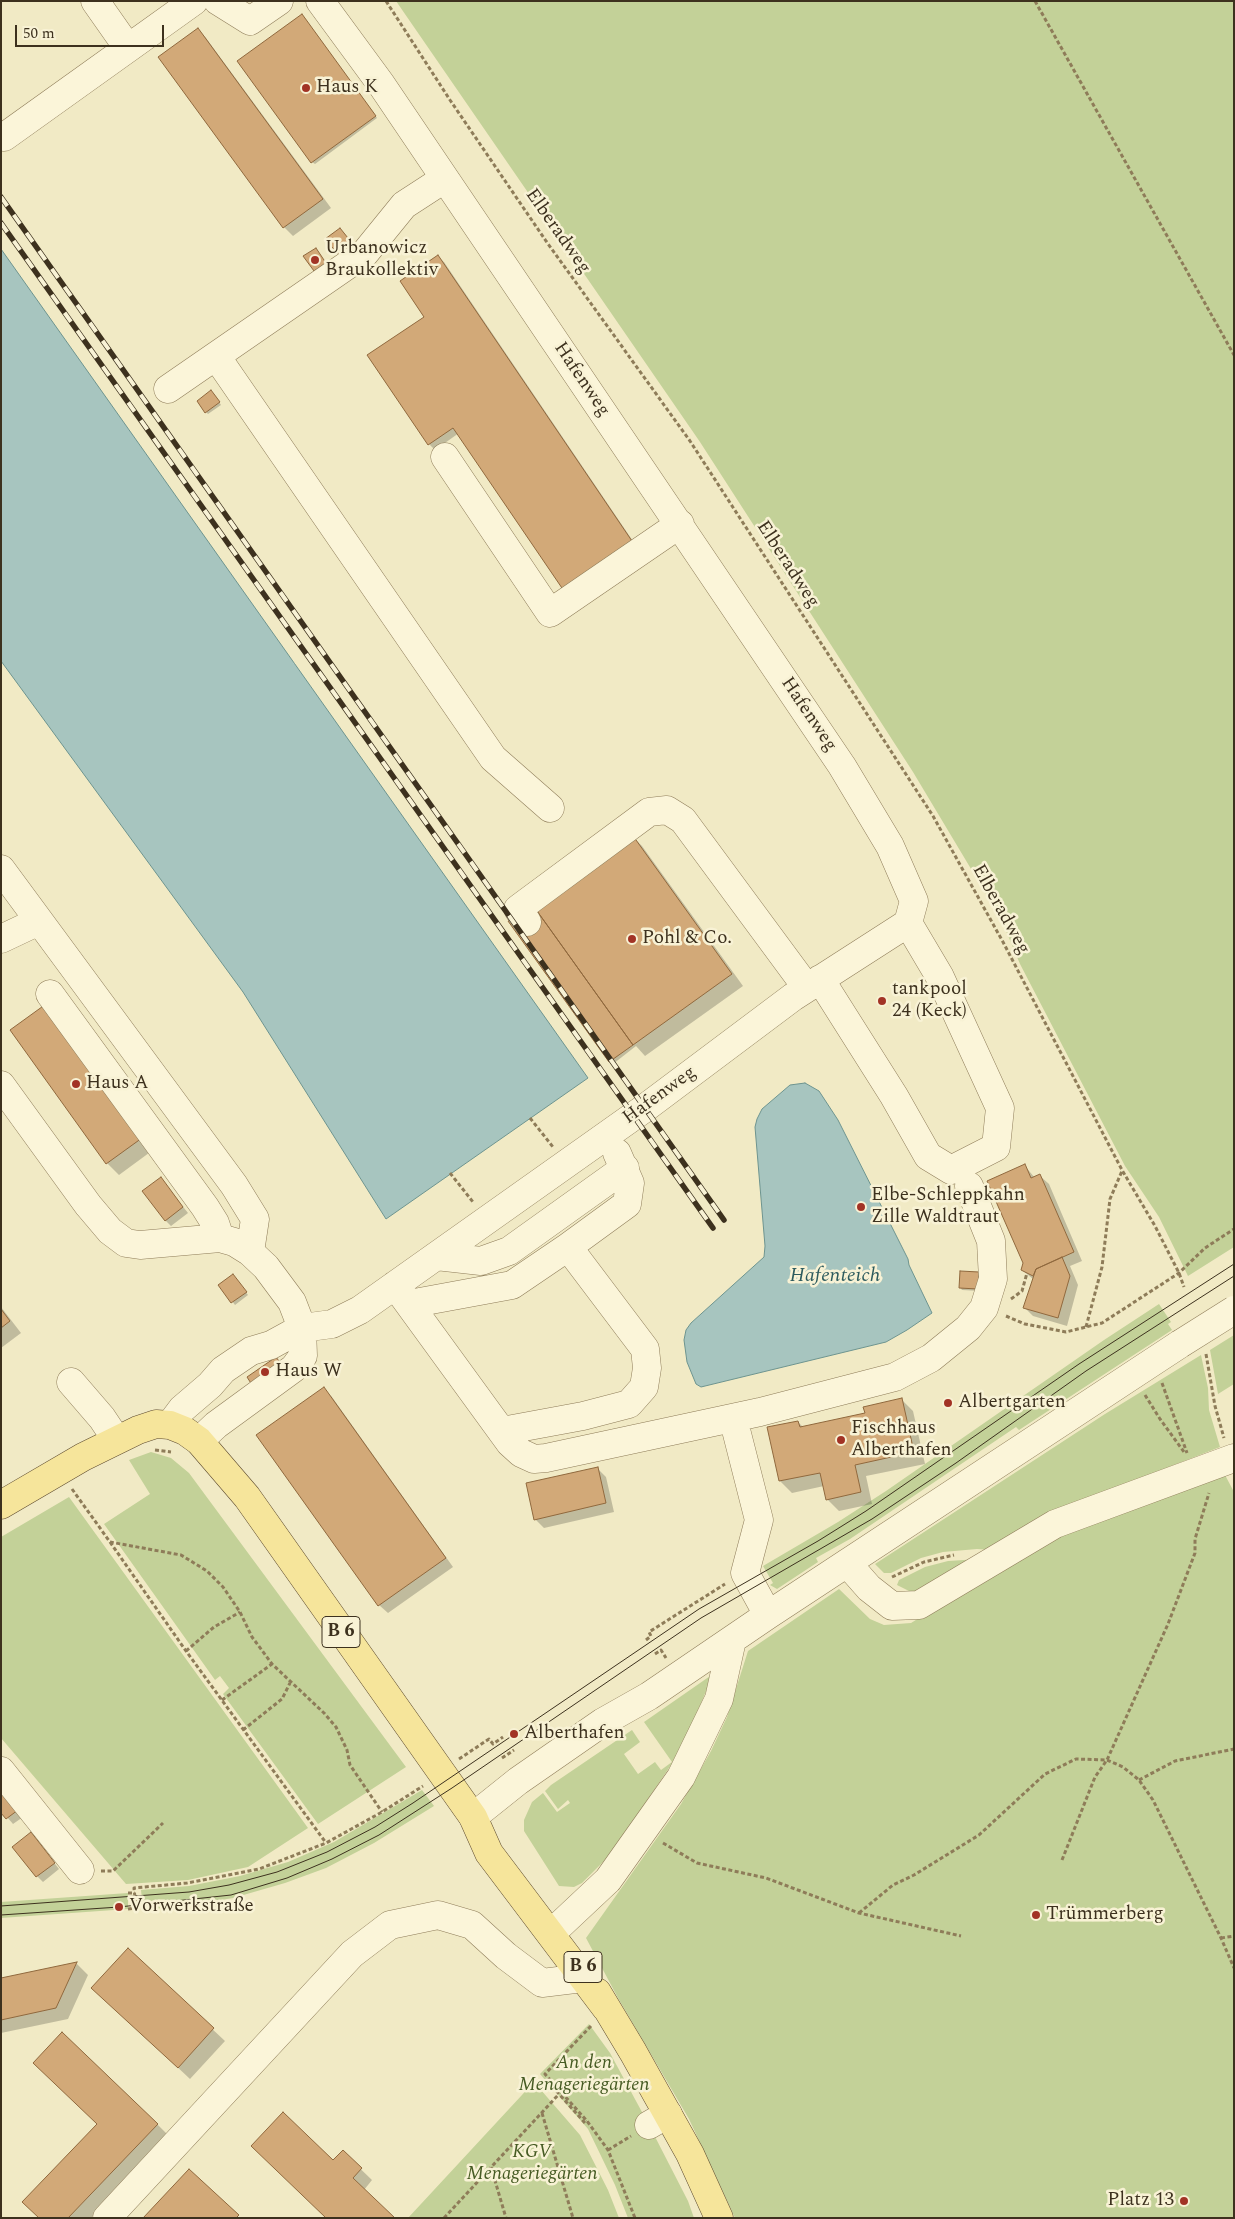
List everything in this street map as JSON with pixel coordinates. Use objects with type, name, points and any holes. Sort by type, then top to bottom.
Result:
[{"type":"main road","points":[[1,1505],[116,1439],[156,1424],[170,1425]]},
{"type":"main road","name":"B 6","points":[[170,1425],[185,1431],[199,1441],[247,1497],[473,1817],[489,1853],[606,2008]]},
{"type":"main road","name":"B 6","points":[[473,1817],[504,1843],[560,1926],[606,2008],[658,2120],[690,2154],[719,2218]]},
{"type":"street","points":[[96,1],[128,48]]},
{"type":"street","points":[[4,137],[194,1]]},
{"type":"street","points":[[218,1],[250,21],[279,1]]},
{"type":"street","name":"Hafenweg","points":[[302,1328],[332,1324],[360,1310],[402,1294],[436,1256],[606,1136],[814,983],[908,923],[914,901],[890,846],[842,766],[680,524],[380,84],[320,1]]},
{"type":"street","points":[[168,390],[365,253],[404,205],[444,179]]},
{"type":"street","points":[[216,356],[493,758],[550,808]]},
{"type":"street","points":[[445,457],[550,613],[680,524]]},
{"type":"street","points":[[527,922],[518,909],[648,812],[667,810],[683,820],[814,983],[894,1096],[928,1156],[951,1170],[996,1147],[1000,1108],[940,977],[908,923]]},
{"type":"street","points":[[1,869],[234,1185],[255,1219],[250,1252]]},
{"type":"street","points":[[1,939],[39,921]]},
{"type":"street","points":[[50,994],[205,1207],[215,1223],[220,1238]]},
{"type":"street","points":[[1,1085],[88,1205],[110,1231],[126,1243],[140,1244],[220,1238],[234,1242],[250,1252],[278,1281],[292,1302],[302,1328],[303,1356],[294,1368],[216,1426],[199,1441]]},
{"type":"street","points":[[402,1294],[512,1285],[627,1204],[630,1183],[606,1136]]},
{"type":"street","points":[[436,1256],[481,1261],[509,1251],[624,1168]]},
{"type":"street","points":[[402,1294],[502,1431],[516,1448],[534,1459],[733,1418],[896,1376],[931,1358],[976,1318],[994,1279],[991,1240],[969,1186]]},
{"type":"street","points":[[502,1431],[584,1416],[629,1404],[644,1387],[645,1349],[568,1247]]},
{"type":"street","points":[[473,1817],[532,1772],[603,1722],[649,1696],[846,1563],[1234,1310]]},
{"type":"street","points":[[170,1425],[182,1409],[210,1385],[223,1370],[251,1351],[271,1345],[302,1328]]},
{"type":"street","points":[[71,1382],[102,1418],[116,1439]]},
{"type":"street","points":[[733,1418],[759,1520],[744,1573],[768,1615]]},
{"type":"street","points":[[846,1563],[869,1588],[892,1606],[919,1605],[1055,1524],[1227,1460]]},
{"type":"street","points":[[560,1926],[608,1880],[681,1777],[719,1699],[732,1640]]},
{"type":"street","points":[[1,1771],[80,1870]]},
{"type":"street","points":[[107,2218],[352,1954],[390,1925],[438,1915],[472,1925],[506,1956],[542,1984],[583,1978]]},
{"type":"path","name":"Elberadweg","points":[[386,1],[540,233],[690,440],[933,816],[1003,942],[1122,1170],[1155,1226],[1184,1287]]},
{"type":"path","points":[[1035,1],[1234,355]]},
{"type":"path","points":[[530,1118],[550,1142]]},
{"type":"path","points":[[1086,1327],[1102,1267],[1110,1199],[1122,1170]]},
{"type":"path","points":[[450,1173],[471,1199]]},
{"type":"path","points":[[976,1318],[1025,1324],[1066,1332],[1102,1323],[1179,1273],[1205,1248],[1234,1229]]},
{"type":"path","points":[[1062,1860],[1095,1777],[1107,1760],[1161,1640],[1195,1553],[1195,1539],[1227,1460],[1206,1353]]},
{"type":"path","points":[[1144,1392],[1160,1419],[1189,1458],[1154,1362]]},
{"type":"path","points":[[151,1449],[173,1453]]},
{"type":"path","points":[[59,1470],[186,1651],[326,1843]]},
{"type":"path","points":[[110,1542],[181,1556],[207,1571],[223,1587],[240,1612],[252,1636],[272,1664],[290,1683],[324,1712],[336,1727],[347,1750],[350,1765],[382,1812]]},
{"type":"path","points":[[869,1588],[924,1562],[954,1555]]},
{"type":"path","points":[[646,1640],[651,1636],[649,1632],[744,1573]]},
{"type":"path","points":[[186,1651],[214,1627],[240,1612]]},
{"type":"path","points":[[654,1654],[661,1650]]},
{"type":"path","points":[[222,1700],[272,1664]]},
{"type":"path","points":[[244,1730],[282,1699],[290,1683]]},
{"type":"path","points":[[128,1909],[136,1908],[134,1888],[187,1883],[259,1869],[326,1843],[382,1812],[425,1784],[421,1778],[453,1754],[457,1760],[489,1739],[493,1744],[503,1737]]},
{"type":"path","points":[[1140,1780],[1175,1761],[1234,1749]]},
{"type":"path","points":[[502,1758],[514,1750]]},
{"type":"path","points":[[859,1914],[893,1885],[914,1876],[979,1836],[1045,1774],[1076,1760],[1107,1760],[1123,1767],[1140,1780],[1154,1800],[1234,1968]]},
{"type":"path","points":[[80,1870],[113,1871],[163,1823]]},
{"type":"path","points":[[678,1851],[697,1863],[766,1878],[859,1914],[961,1936]]},
{"type":"path","points":[[128,1893],[135,1893]]},
{"type":"path","points":[[1221,1938],[1234,1936]]},
{"type":"path","points":[[606,2008],[591,2027],[545,2074],[588,2121],[608,2150],[635,2218]]},
{"type":"path","points":[[556,2086],[554,2088],[585,2123],[588,2121]]},
{"type":"path","points":[[444,2218],[559,2094]]},
{"type":"path","points":[[542,2112],[573,2218]]},
{"type":"path","points":[[491,2167],[506,2218]]},
{"type":"green space","points":[[396,1],[1234,1],[1234,1247],[1188,1276],[1159,1217],[1125,1166],[1020,964],[1001,919],[913,772],[700,442]]},
{"type":"green space","points":[[1159,1304],[1171,1322],[1168,1324],[1172,1330],[1019,1430],[1016,1427],[850,1539],[816,1558],[818,1562],[777,1589],[770,1585],[773,1583],[763,1566],[886,1491]]},
{"type":"green space","points":[[1234,1335],[1234,1384],[1218,1394],[1210,1350]]},
{"type":"green space","points":[[1201,1355],[1208,1388],[1209,1410],[1220,1447],[1069,1506],[992,1550],[977,1549],[943,1552],[921,1558],[891,1573],[884,1573],[875,1564],[1105,1414]]},
{"type":"green space","points":[[151,1452],[171,1458],[189,1473],[406,1767],[318,1824],[223,1694],[229,1688],[220,1676],[215,1680],[104,1524],[150,1494],[129,1460]]},
{"type":"green space","points":[[1225,1475],[1234,1492],[1234,2218],[735,2218],[689,2119],[618,1998],[586,1938],[681,1804],[711,1751],[727,1717],[748,1651],[839,1589],[870,1619],[884,1625],[911,1623],[1048,1538]]},
{"type":"green space","points":[[69,1497],[308,1828],[248,1867],[188,1880],[126,1884],[1,1738],[1,1537]]},
{"type":"green space","points":[[980,1559],[920,1593],[909,1591],[897,1585],[899,1580],[925,1567],[948,1561]]},
{"type":"green space","points":[[713,1674],[693,1723],[671,1765],[611,1854],[582,1883],[574,1887],[559,1886],[524,1831],[524,1820],[532,1802],[543,1793],[557,1812],[570,1803],[568,1800],[558,1809],[545,1791],[632,1730],[640,1742],[624,1754],[638,1774],[655,1762],[661,1770],[672,1762],[644,1722]]},
{"type":"green space","points":[[422,1790],[434,1806],[374,1843],[326,1868],[285,1883],[233,1898],[143,1910],[141,1890],[189,1886],[240,1876],[288,1862],[334,1842]]},
{"type":"green space","points":[[128,1893],[128,1909],[1,1918],[1,1902]]},
{"type":"green space","name":"An den Menageriegärten","points":[[589,2024],[610,2053],[649,2125],[688,2201],[694,2218],[628,2218],[615,2185],[588,2129],[540,2074]]},
{"type":"green space","name":"KGV Menageriegärten","points":[[534,2082],[580,2135],[608,2190],[619,2218],[408,2218]]},
{"type":"water","points":[[1,249],[588,1078],[386,1219],[243,992],[1,661]]},
{"type":"water","name":"Hafenteich","points":[[805,1083],[819,1091],[838,1120],[908,1259],[909,1265],[932,1313],[886,1342],[701,1387],[696,1384],[687,1362],[684,1340],[686,1330],[691,1323],[764,1257],[765,1246],[755,1127],[757,1119],[762,1109],[790,1085]]},
{"type":"building","name":"Haus K","points":[[302,14],[376,116],[311,163],[237,61]]},
{"type":"building","points":[[198,28],[323,199],[283,228],[158,57]]},
{"type":"building","points":[[340,228],[352,243],[338,254],[325,239]]},
{"type":"building","name":"Urbanowicz Braukollektiv","points":[[316,248],[326,263],[314,271],[303,256]]},
{"type":"building","points":[[438,255],[634,544],[564,591],[453,428],[428,445],[367,355],[424,317],[400,281]]},
{"type":"building","points":[[211,390],[220,402],[205,413],[197,401]]},
{"type":"building","name":"Pohl & Co.","points":[[631,833],[732,974],[633,1045],[532,904]]},
{"type":"building","points":[[532,904],[633,1045],[609,1062],[508,921]]},
{"type":"building","name":"Haus A","points":[[46,1004],[142,1138],[106,1164],[10,1030]]},
{"type":"building","points":[[1025,1164],[1031,1178],[1040,1174],[1074,1252],[1036,1269],[1033,1276],[1021,1270],[1023,1263],[987,1181]]},
{"type":"building","points":[[161,1177],[183,1207],[165,1221],[142,1191]]},
{"type":"building","points":[[1062,1257],[1070,1276],[1058,1318],[1023,1308],[1036,1269]]},
{"type":"building","points":[[960,1271],[979,1272],[978,1289],[959,1288]]},
{"type":"building","points":[[233,1274],[247,1292],[231,1303],[218,1285]]},
{"type":"building","points":[[1,1309],[10,1321],[1,1328]]},
{"type":"building","name":"Haus W","points":[[276,1357],[284,1368],[254,1388],[247,1377]]},
{"type":"building","points":[[324,1387],[446,1558],[378,1606],[256,1435]]},
{"type":"building","name":"Fischhaus Alberthafen","points":[[902,1398],[914,1452],[855,1465],[861,1492],[826,1500],[820,1473],[779,1481],[767,1427],[798,1421],[800,1427],[865,1413],[863,1407]]},
{"type":"building","points":[[598,1467],[606,1503],[534,1520],[526,1483]]},
{"type":"building","points":[[1,1789],[18,1810],[6,1819],[1,1813]]},
{"type":"building","points":[[31,1832],[55,1863],[36,1877],[12,1847]]},
{"type":"building","points":[[128,1948],[214,2028],[178,2068],[91,1988]]},
{"type":"building","points":[[77,1962],[56,2008],[1,2020],[1,1978]]},
{"type":"building","points":[[62,2032],[158,2124],[68,2218],[39,2218],[22,2202],[97,2124],[33,2063]]},
{"type":"building","points":[[283,2112],[333,2160],[343,2150],[362,2168],[353,2178],[395,2218],[326,2218],[251,2146]]},
{"type":"building","points":[[189,2169],[239,2215],[236,2218],[143,2218]]},
{"type":"tram line","points":[[1,1906],[189,1892],[229,1885],[277,1872],[327,1852],[375,1827],[413,1803],[699,1609],[818,1541],[866,1511],[1079,1364],[1234,1264]]},
{"type":"tram line","points":[[1,1915],[119,1907],[231,1895],[287,1878],[332,1859],[379,1835],[452,1788],[701,1618],[872,1519],[956,1463],[1086,1371],[1234,1276]]},
{"type":"railway","points":[[1,197],[724,1220]]},
{"type":"railway","points":[[1,223],[713,1228]]},
{"type":"place","name":"Haus K","points":[[306,88]]},
{"type":"place","name":"Urbanowicz Braukollektiv","points":[[315,260]]},
{"type":"place","name":"Pohl & Co.","points":[[632,939]]},
{"type":"place","name":"tankpool 24 (Keck)","points":[[882,1001]]},
{"type":"place","name":"Haus A","points":[[76,1084]]},
{"type":"place","name":"Elbe-Schleppkahn Zille Waldtraut","points":[[861,1207]]},
{"type":"place","name":"Haus W","points":[[265,1372]]},
{"type":"place","name":"Albertgarten","points":[[948,1403]]},
{"type":"place","name":"Fischhaus Alberthafen","points":[[841,1440]]},
{"type":"place","name":"Alberthafen","points":[[514,1734]]},
{"type":"place","name":"Vorwerkstraße","points":[[119,1907]]},
{"type":"place","name":"Trümmerberg","points":[[1036,1915]]},
{"type":"place","name":"Platz 13","points":[[1184,2201]]}]
